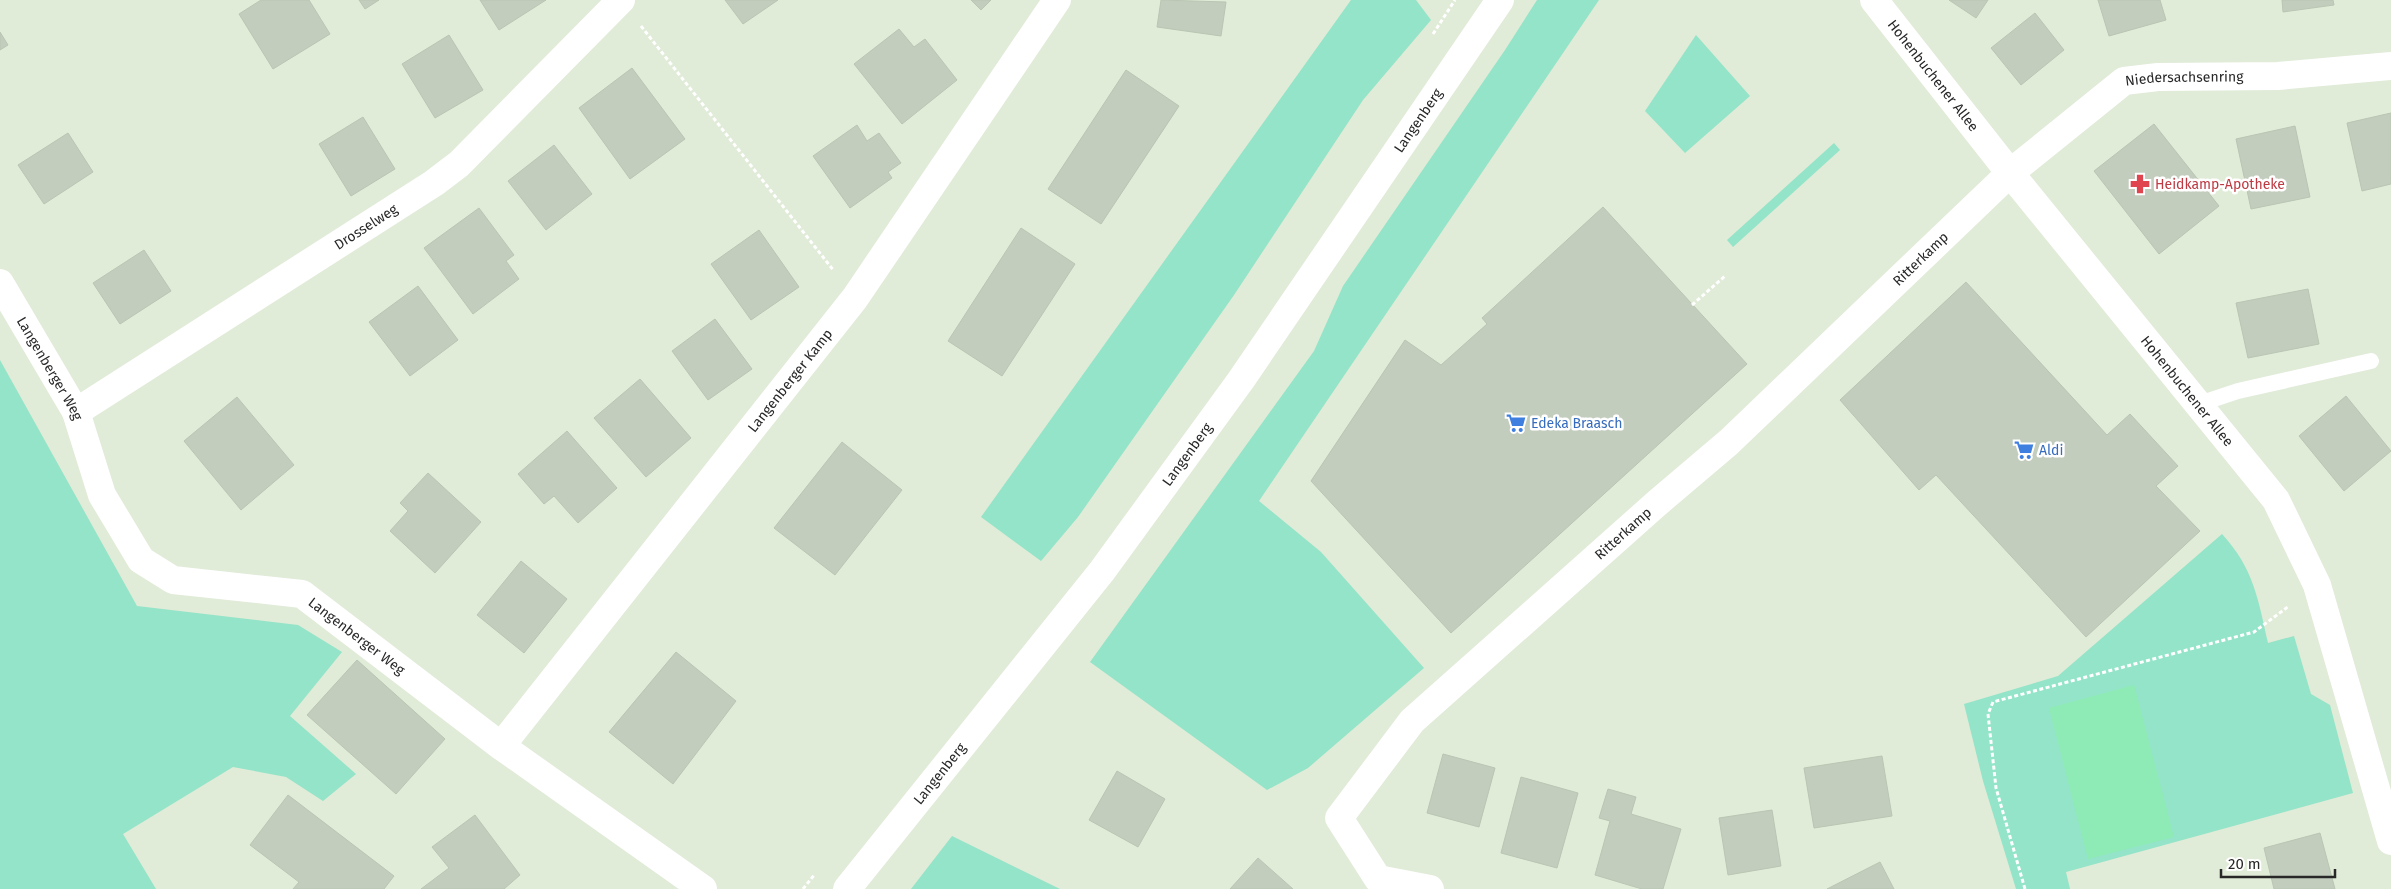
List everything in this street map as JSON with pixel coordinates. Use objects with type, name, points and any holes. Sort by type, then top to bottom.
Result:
[{"type":"street","name":"Drosselweg","points":[[76,412],[434,183],[459,164],[621,0]]},
{"type":"street","name":"Langenberger Kamp","points":[[502,746],[855,298],[1056,0]]},
{"type":"street","name":"Langenberg","points":[[848,889],[1102,572],[1241,380],[1500,0]]},
{"type":"street","name":"Hohenbuchener Allee","points":[[1874,0],[2010,173],[2276,500],[2317,585],[2391,841]]},
{"type":"street","name":"Niedersachsenring","points":[[2010,173],[2124,81],[2158,77],[2278,76],[2391,66]]},
{"type":"street","name":"Ritterkamp","points":[[1430,889],[1378,879],[1339,818],[1412,721],[1656,504],[1729,442],[2010,173]]},
{"type":"street","name":"Langenberger Weg","points":[[0,283],[76,412],[102,495],[141,560],[173,580],[302,594],[502,746],[703,889]]},
{"type":"lane","points":[[2198,404],[2238,391],[2371,361]]},
{"type":"path","points":[[621,0],[855,298]]},
{"type":"path","points":[[1428,42],[1455,0]]},
{"type":"path","points":[[1692,305],[1725,276]]},
{"type":"path","points":[[2025,889],[1996,788],[1988,714],[1993,702],[2254,632],[2317,585]]},
{"type":"path","points":[[803,889],[816,874]]},
{"type":"green space","points":[[1351,0],[1416,0],[1431,20],[1363,100],[1234,295],[1078,517],[1041,561],[981,517]]},
{"type":"green space","points":[[1537,0],[1599,0],[1259,501],[1321,552],[1424,668],[1308,768],[1267,790],[1090,662],[1314,351],[1343,286],[1505,50]]},
{"type":"green space","points":[[1696,35],[1750,96],[1685,153],[1645,111]]},
{"type":"green space","points":[[1834,143],[1840,150],[1733,247],[1727,240]]},
{"type":"green space","points":[[0,360],[137,606],[298,625],[342,652],[290,716],[356,774],[323,801],[286,777],[233,767],[123,834],[156,889],[0,889]]},
{"type":"green space","points":[[2222,534],[2233,547],[2248,572],[2257,598],[2268,643],[2294,636],[2311,694],[2330,705],[2353,793],[2066,872],[2070,889],[2016,889],[1983,781],[1964,704],[2058,676]]},
{"type":"green space","points":[[2134,685],[2174,837],[2088,859],[2049,708]]},
{"type":"green space","points":[[952,836],[1060,889],[911,889]]},
{"type":"building","points":[[261,0],[309,0],[330,34],[273,69],[239,14]]},
{"type":"building","points":[[359,0],[379,0],[365,9]]},
{"type":"building","points":[[480,0],[546,0],[499,30]]},
{"type":"building","points":[[725,0],[778,0],[743,24]]},
{"type":"building","points":[[971,0],[991,0],[981,10]]},
{"type":"building","points":[[1161,0],[1226,2],[1221,36],[1157,27]]},
{"type":"building","points":[[1949,0],[1988,0],[1976,18]]},
{"type":"building","points":[[2098,0],[2160,0],[2166,20],[2109,36]]},
{"type":"building","points":[[2282,0],[2333,0],[2334,5],[2283,12]]},
{"type":"building","points":[[2035,13],[2064,50],[2021,85],[1991,48]]},
{"type":"building","points":[[899,29],[914,47],[925,39],[957,80],[902,124],[854,64]]},
{"type":"building","points":[[0,32],[8,45],[0,50]]},
{"type":"building","points":[[449,35],[483,90],[435,118],[402,64]]},
{"type":"building","points":[[632,68],[685,139],[630,179],[579,108]]},
{"type":"building","points":[[1126,70],[1179,106],[1101,224],[1048,189]]},
{"type":"building","points":[[2391,113],[2391,184],[2362,191],[2347,123]]},
{"type":"building","points":[[363,117],[395,169],[351,196],[319,144]]},
{"type":"building","points":[[2154,124],[2219,206],[2159,254],[2094,171]]},
{"type":"building","points":[[857,125],[867,141],[879,133],[901,163],[888,172],[892,178],[850,208],[813,156]]},
{"type":"building","points":[[2295,126],[2310,197],[2251,209],[2236,139]]},
{"type":"building","points":[[68,133],[93,172],[44,204],[18,165]]},
{"type":"building","points":[[554,145],[592,194],[546,230],[508,181]]},
{"type":"building","name":"Edeka Braasch","points":[[1603,207],[1747,364],[1451,633],[1311,481],[1405,340],[1441,365],[1487,324],[1482,318]]},
{"type":"building","points":[[479,208],[514,255],[506,261],[519,279],[473,314],[424,248]]},
{"type":"building","points":[[1021,228],[1075,264],[1002,376],[948,341]]},
{"type":"building","points":[[759,230],[799,287],[751,320],[711,264]]},
{"type":"building","points":[[144,250],[171,291],[120,324],[93,283]]},
{"type":"building","name":"Aldi","points":[[1966,282],[2107,435],[2130,414],[2178,466],[2156,486],[2200,531],[2086,637],[1936,475],[1919,490],[1840,400]]},
{"type":"building","points":[[418,286],[458,340],[410,376],[369,322]]},
{"type":"building","points":[[2308,289],[2319,344],[2248,358],[2236,303]]},
{"type":"building","points":[[715,319],[752,369],[708,400],[672,351]]},
{"type":"building","points":[[640,379],[691,438],[646,477],[594,418]]},
{"type":"building","points":[[2346,396],[2391,451],[2344,491],[2299,436]]},
{"type":"building","points":[[237,397],[294,465],[241,510],[184,441]]},
{"type":"building","points":[[567,431],[617,488],[578,523],[554,496],[544,504],[518,474]]},
{"type":"building","points":[[842,442],[902,490],[835,575],[774,528]]},
{"type":"building","points":[[428,473],[481,522],[435,573],[390,531],[408,511],[400,503]]},
{"type":"building","points":[[521,561],[567,599],[524,653],[477,615]]},
{"type":"building","points":[[676,652],[736,701],[673,784],[609,732]]},
{"type":"building","points":[[357,660],[445,739],[396,794],[307,715]]},
{"type":"building","points":[[1443,754],[1495,768],[1479,827],[1427,813]]},
{"type":"building","points":[[1882,756],[1892,816],[1814,828],[1804,768]]},
{"type":"building","points":[[1117,771],[1165,799],[1138,847],[1089,820]]},
{"type":"building","points":[[1521,777],[1578,793],[1557,868],[1501,853]]},
{"type":"building","points":[[1608,789],[1636,797],[1631,814],[1681,829],[1663,889],[1642,889],[1595,875],[1610,821],[1599,818]]},
{"type":"building","points":[[288,795],[394,876],[384,889],[293,889],[299,882],[250,845]]},
{"type":"building","points":[[1772,810],[1781,866],[1728,875],[1719,818]]},
{"type":"building","points":[[475,815],[520,875],[504,889],[421,889],[449,868],[432,847]]},
{"type":"building","points":[[2320,833],[2335,889],[2274,889],[2264,848]]},
{"type":"building","points":[[1258,858],[1293,889],[1230,889]]},
{"type":"building","points":[[1880,862],[1894,889],[1827,889]]},
{"type":"place","name":"Heidkamp-Apotheke","points":[[2140,184]]},
{"type":"place","name":"Edeka Braasch","points":[[1516,423]]},
{"type":"place","name":"Aldi","points":[[2024,450]]}]
